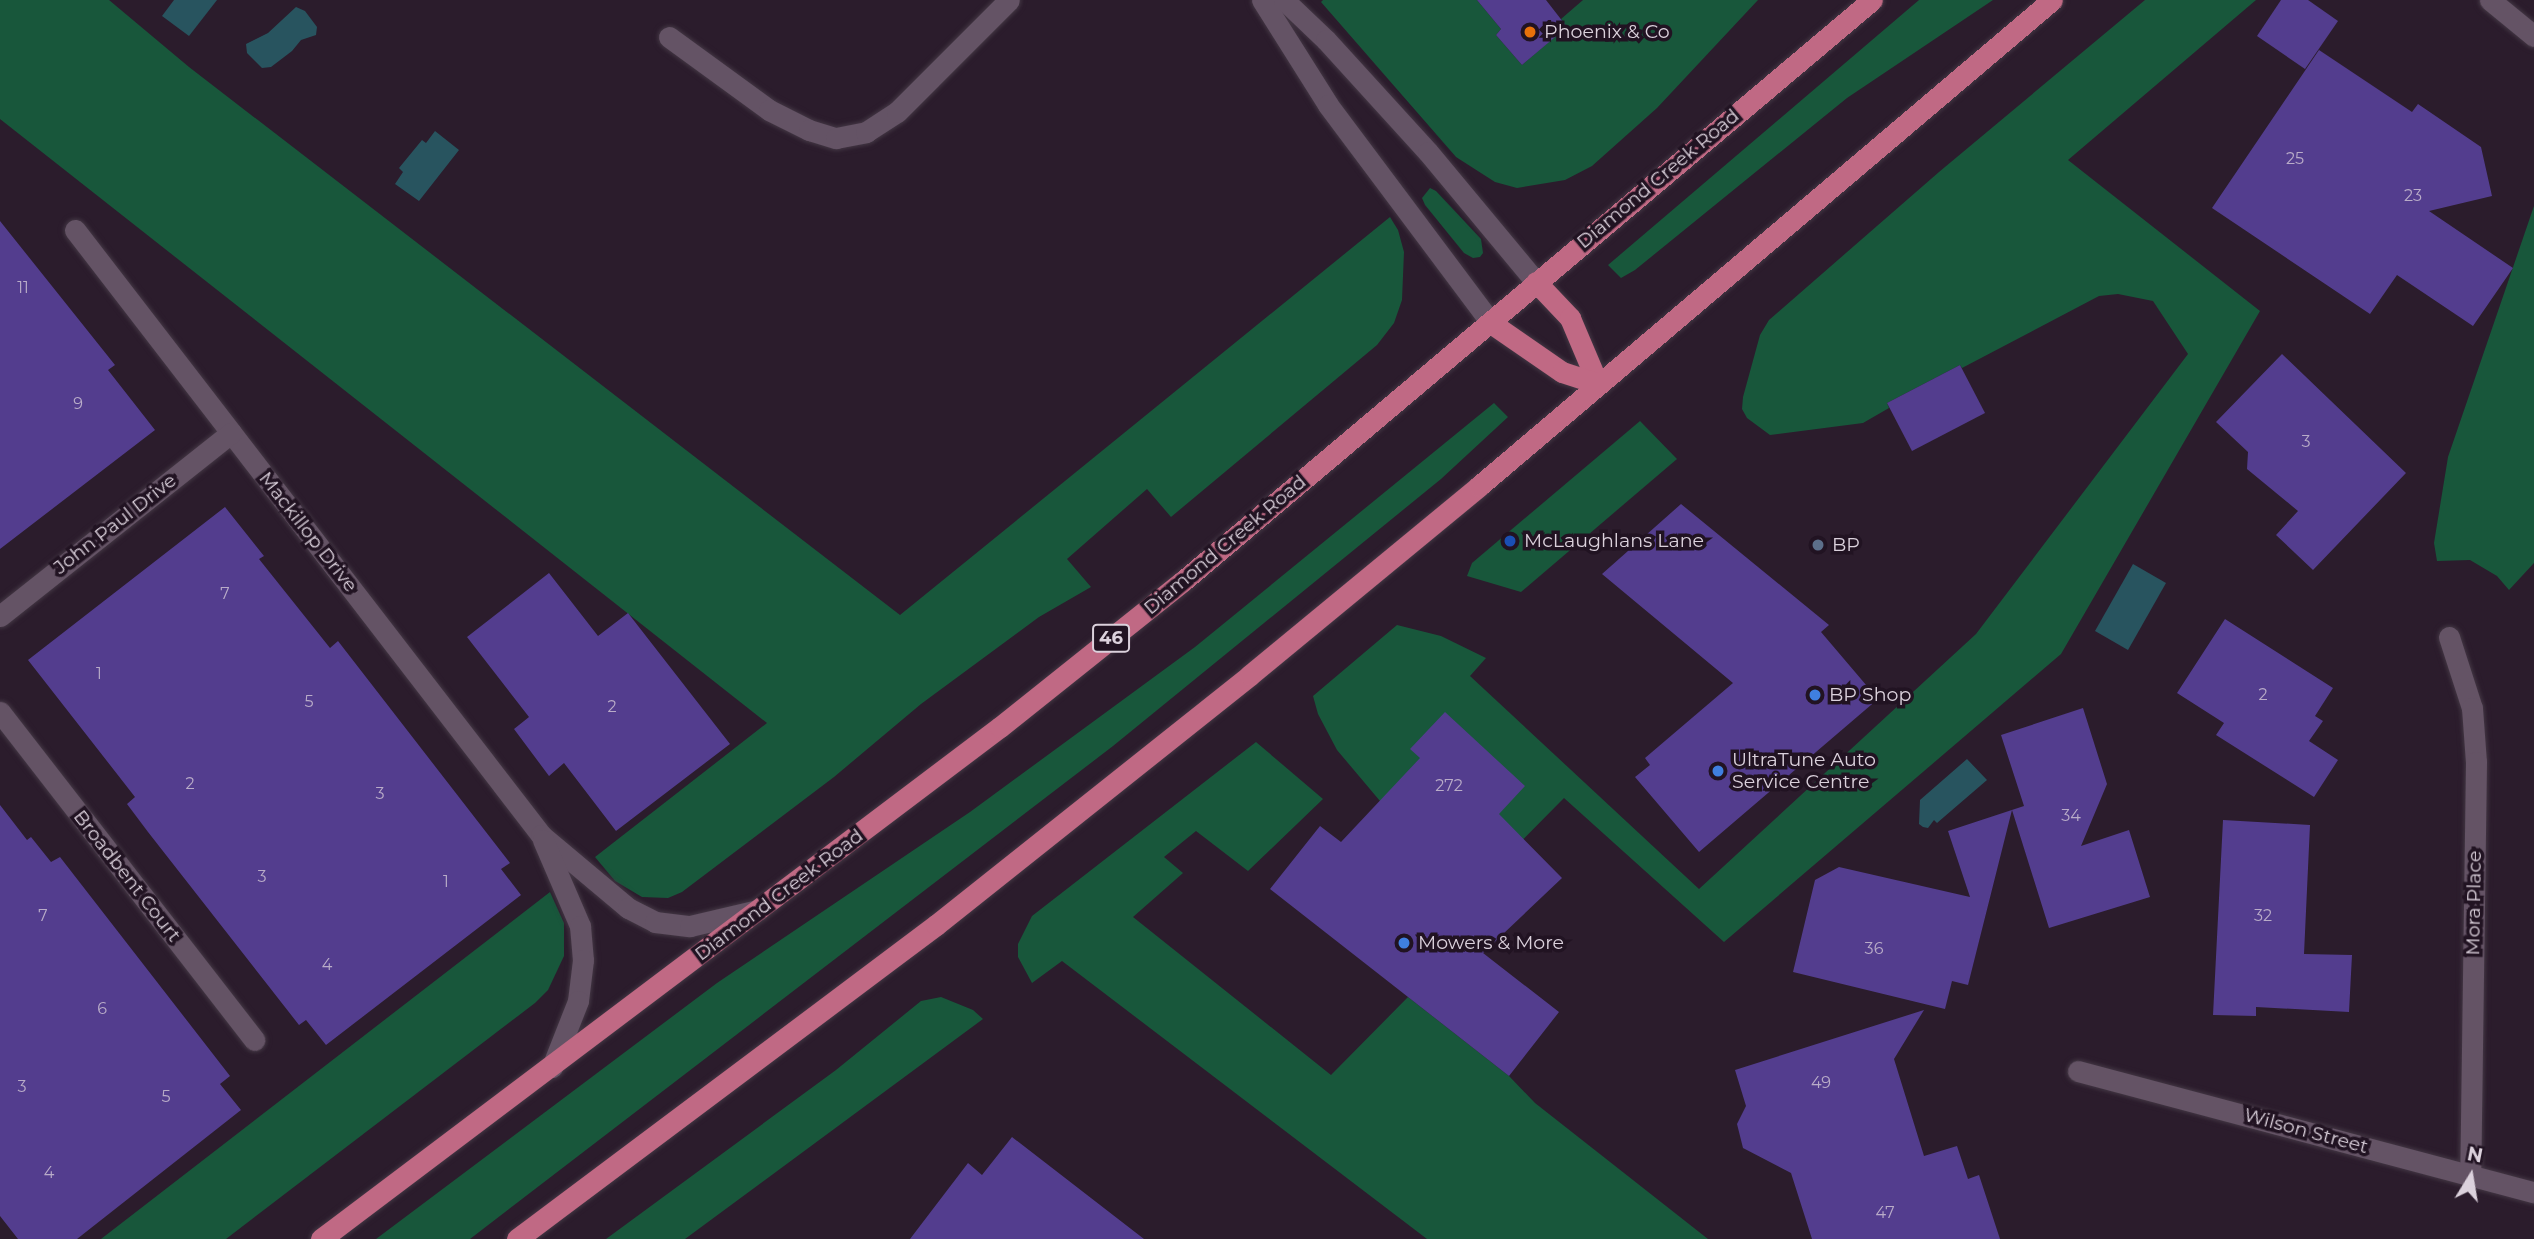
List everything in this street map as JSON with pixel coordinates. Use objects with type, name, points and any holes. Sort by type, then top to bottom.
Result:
[{"type":"main road","name":"Diamond Creek Road","points":[[321,1239],[552,1068],[1000,727],[1183,581],[1872,0]]},
{"type":"main road","points":[[517,1239],[1023,857],[1375,573],[2052,0]]},
{"type":"main road","points":[[1536,282],[1570,318],[1586,347],[1598,384]]},
{"type":"main road","points":[[1491,323],[1562,372],[1598,384]]},
{"type":"street","points":[[669,37],[769,110],[809,130],[836,138],[866,132],[897,112],[1009,0]]},
{"type":"street","points":[[1262,0],[1328,105],[1491,323]]},
{"type":"street","points":[[1284,0],[1326,40],[1428,152],[1536,282]]},
{"type":"street","points":[[2490,0],[2534,36]]},
{"type":"street","name":"Mackillop Drive","points":[[75,230],[541,835],[628,908],[656,922],[690,926],[760,909]]},
{"type":"street","name":"John Paul Drive","points":[[0,615],[231,433]]},
{"type":"street","name":"Mora Place","points":[[2449,637],[2472,708],[2476,762],[2470,1173]]},
{"type":"street","name":"Broadbent Court","points":[[0,712],[254,1040]]},
{"type":"street","name":"Mackillop Drive","points":[[541,835],[580,926],[583,960],[578,1001],[552,1068]]},
{"type":"street","name":"Wilson Street","points":[[2078,1071],[2534,1192]]},
{"type":"green space","points":[[0,0],[109,0],[189,67],[900,615],[1390,217],[1398,230],[1404,252],[1402,300],[1394,323],[1377,345],[1171,517],[1147,489],[1067,559],[1091,587],[1039,617],[921,704],[834,777],[682,892],[668,898],[642,897],[615,881],[595,857],[767,723],[0,119]]},
{"type":"green space","points":[[1477,0],[1501,29],[1496,35],[1522,65],[1566,27],[1561,19],[1583,0],[1758,0],[1657,108],[1592,166],[1565,180],[1517,188],[1495,182],[1456,157],[1321,2]]},
{"type":"green space","points":[[1919,0],[1993,0],[1847,98],[1635,270],[1621,278],[1608,265]]},
{"type":"green space","points":[[2145,0],[2256,0],[2068,160],[2260,311],[2061,654],[1724,942],[1564,798],[1481,882],[1380,801],[1337,750],[1318,714],[1313,696],[1397,625],[1441,636],[1486,658],[1470,676],[1699,889],[1976,634],[2188,354],[2153,301],[2118,294],[2099,296],[1962,368],[1960,365],[1887,403],[1889,408],[1863,423],[1770,435],[1747,418],[1742,409],[1743,397],[1760,335],[1769,320],[1939,172]]},
{"type":"green space","points":[[1430,188],[1436,191],[1481,239],[1483,253],[1480,257],[1473,258],[1464,253],[1425,205],[1422,198]]},
{"type":"green space","points":[[2534,206],[2534,563],[2509,590],[2497,576],[2470,560],[2437,561],[2434,543],[2448,457]]},
{"type":"green space","points":[[1494,403],[1508,417],[1441,479],[1113,746],[470,1239],[376,1239],[717,983],[970,812],[1195,647]]},
{"type":"green space","points":[[1640,421],[1677,459],[1521,592],[1467,576],[1472,563]]},
{"type":"green space","points":[[1256,742],[1323,799],[1248,871],[1196,831],[1164,857],[1183,873],[1133,917],[1331,1075],[1408,997],[1509,1076],[1535,1103],[1708,1239],[1427,1239],[1062,961],[1032,983],[1018,957],[1018,944],[1032,916]]},
{"type":"green space","points":[[550,892],[564,923],[564,956],[548,990],[535,1003],[226,1239],[101,1239]]},
{"type":"green space","points":[[941,997],[973,1010],[983,1019],[685,1239],[606,1239],[836,1070],[921,1001]]},
{"type":"water","points":[[174,0],[217,0],[189,36],[162,16]]},
{"type":"water","points":[[296,7],[305,11],[317,27],[316,35],[301,40],[292,51],[271,67],[262,68],[247,53],[246,44],[268,33]]},
{"type":"water","points":[[435,131],[459,150],[419,201],[395,184],[403,172],[399,168],[422,140],[426,143]]},
{"type":"water","points":[[2133,564],[2166,583],[2128,650],[2095,631]]},
{"type":"water","points":[[1967,759],[1987,780],[1937,823],[1934,820],[1928,828],[1923,827],[1919,824],[1920,800]]},
{"type":"building","name":"Phoenix & Co","points":[[1477,0],[1546,0],[1567,27],[1522,65],[1496,35],[1501,29]]},
{"type":"building","points":[[2281,0],[2308,0],[2338,21],[2305,69],[2257,36]]},
{"type":"building","points":[[2319,50],[2412,112],[2418,104],[2481,147],[2492,196],[2429,211],[2513,268],[2473,326],[2397,275],[2370,314],[2212,208]]},
{"type":"building","points":[[0,221],[115,365],[108,370],[155,430],[0,549]]},
{"type":"building","points":[[2282,354],[2406,473],[2313,570],[2276,535],[2298,511],[2247,469],[2248,452],[2216,422]]},
{"type":"building","points":[[1960,365],[1985,413],[1912,451],[1887,403]]},
{"type":"building","points":[[1681,504],[1829,625],[1821,632],[1878,699],[1699,852],[1635,777],[1650,765],[1645,758],[1733,683],[1602,574]]},
{"type":"building","points":[[225,507],[264,556],[259,559],[330,648],[338,641],[510,863],[501,869],[521,895],[326,1045],[306,1020],[299,1025],[148,832],[127,804],[135,797],[28,660]]},
{"type":"building","points":[[549,573],[598,636],[628,613],[730,744],[616,831],[564,763],[549,776],[514,729],[529,717],[467,637]]},
{"type":"building","points":[[2225,619],[2333,688],[2315,716],[2323,721],[2309,741],[2338,760],[2314,797],[2216,735],[2224,723],[2177,693]]},
{"type":"building","points":[[2083,708],[2107,784],[2081,846],[2129,830],[2150,897],[2049,928],[2012,810],[1968,985],[1952,981],[1945,1009],[1793,972],[1815,880],[1839,867],[1970,897],[1948,831],[2024,806],[2001,735]]},
{"type":"building","points":[[1445,712],[1525,786],[1499,814],[1562,878],[1483,953],[1559,1012],[1509,1076],[1270,889],[1320,826],[1341,842],[1420,758],[1410,749]]},
{"type":"building","points":[[0,805],[27,840],[31,837],[51,862],[60,857],[230,1076],[220,1084],[241,1110],[77,1239],[18,1239],[0,1216]]},
{"type":"building","points":[[2223,820],[2310,825],[2304,954],[2352,955],[2349,1012],[2256,1007],[2256,1016],[2213,1015]]},
{"type":"building","points":[[1924,1010],[1894,1059],[1924,1156],[1957,1146],[1968,1179],[1979,1175],[2000,1239],[1812,1239],[1791,1173],[1743,1148],[1737,1124],[1746,1106],[1735,1070]]},
{"type":"building","points":[[1012,1137],[1144,1239],[910,1239],[968,1163],[982,1175]]},
{"type":"place","name":"Phoenix & Co","points":[[1530,32]]},
{"type":"place","name":"McLaughlans Lane","points":[[1510,541]]},
{"type":"place","name":"BP","points":[[1818,545]]},
{"type":"place","name":"BP Shop","points":[[1815,695]]},
{"type":"place","name":"UltraTune Auto Service Centre","points":[[1718,771]]},
{"type":"place","name":"Mowers & More","points":[[1404,943]]}]
